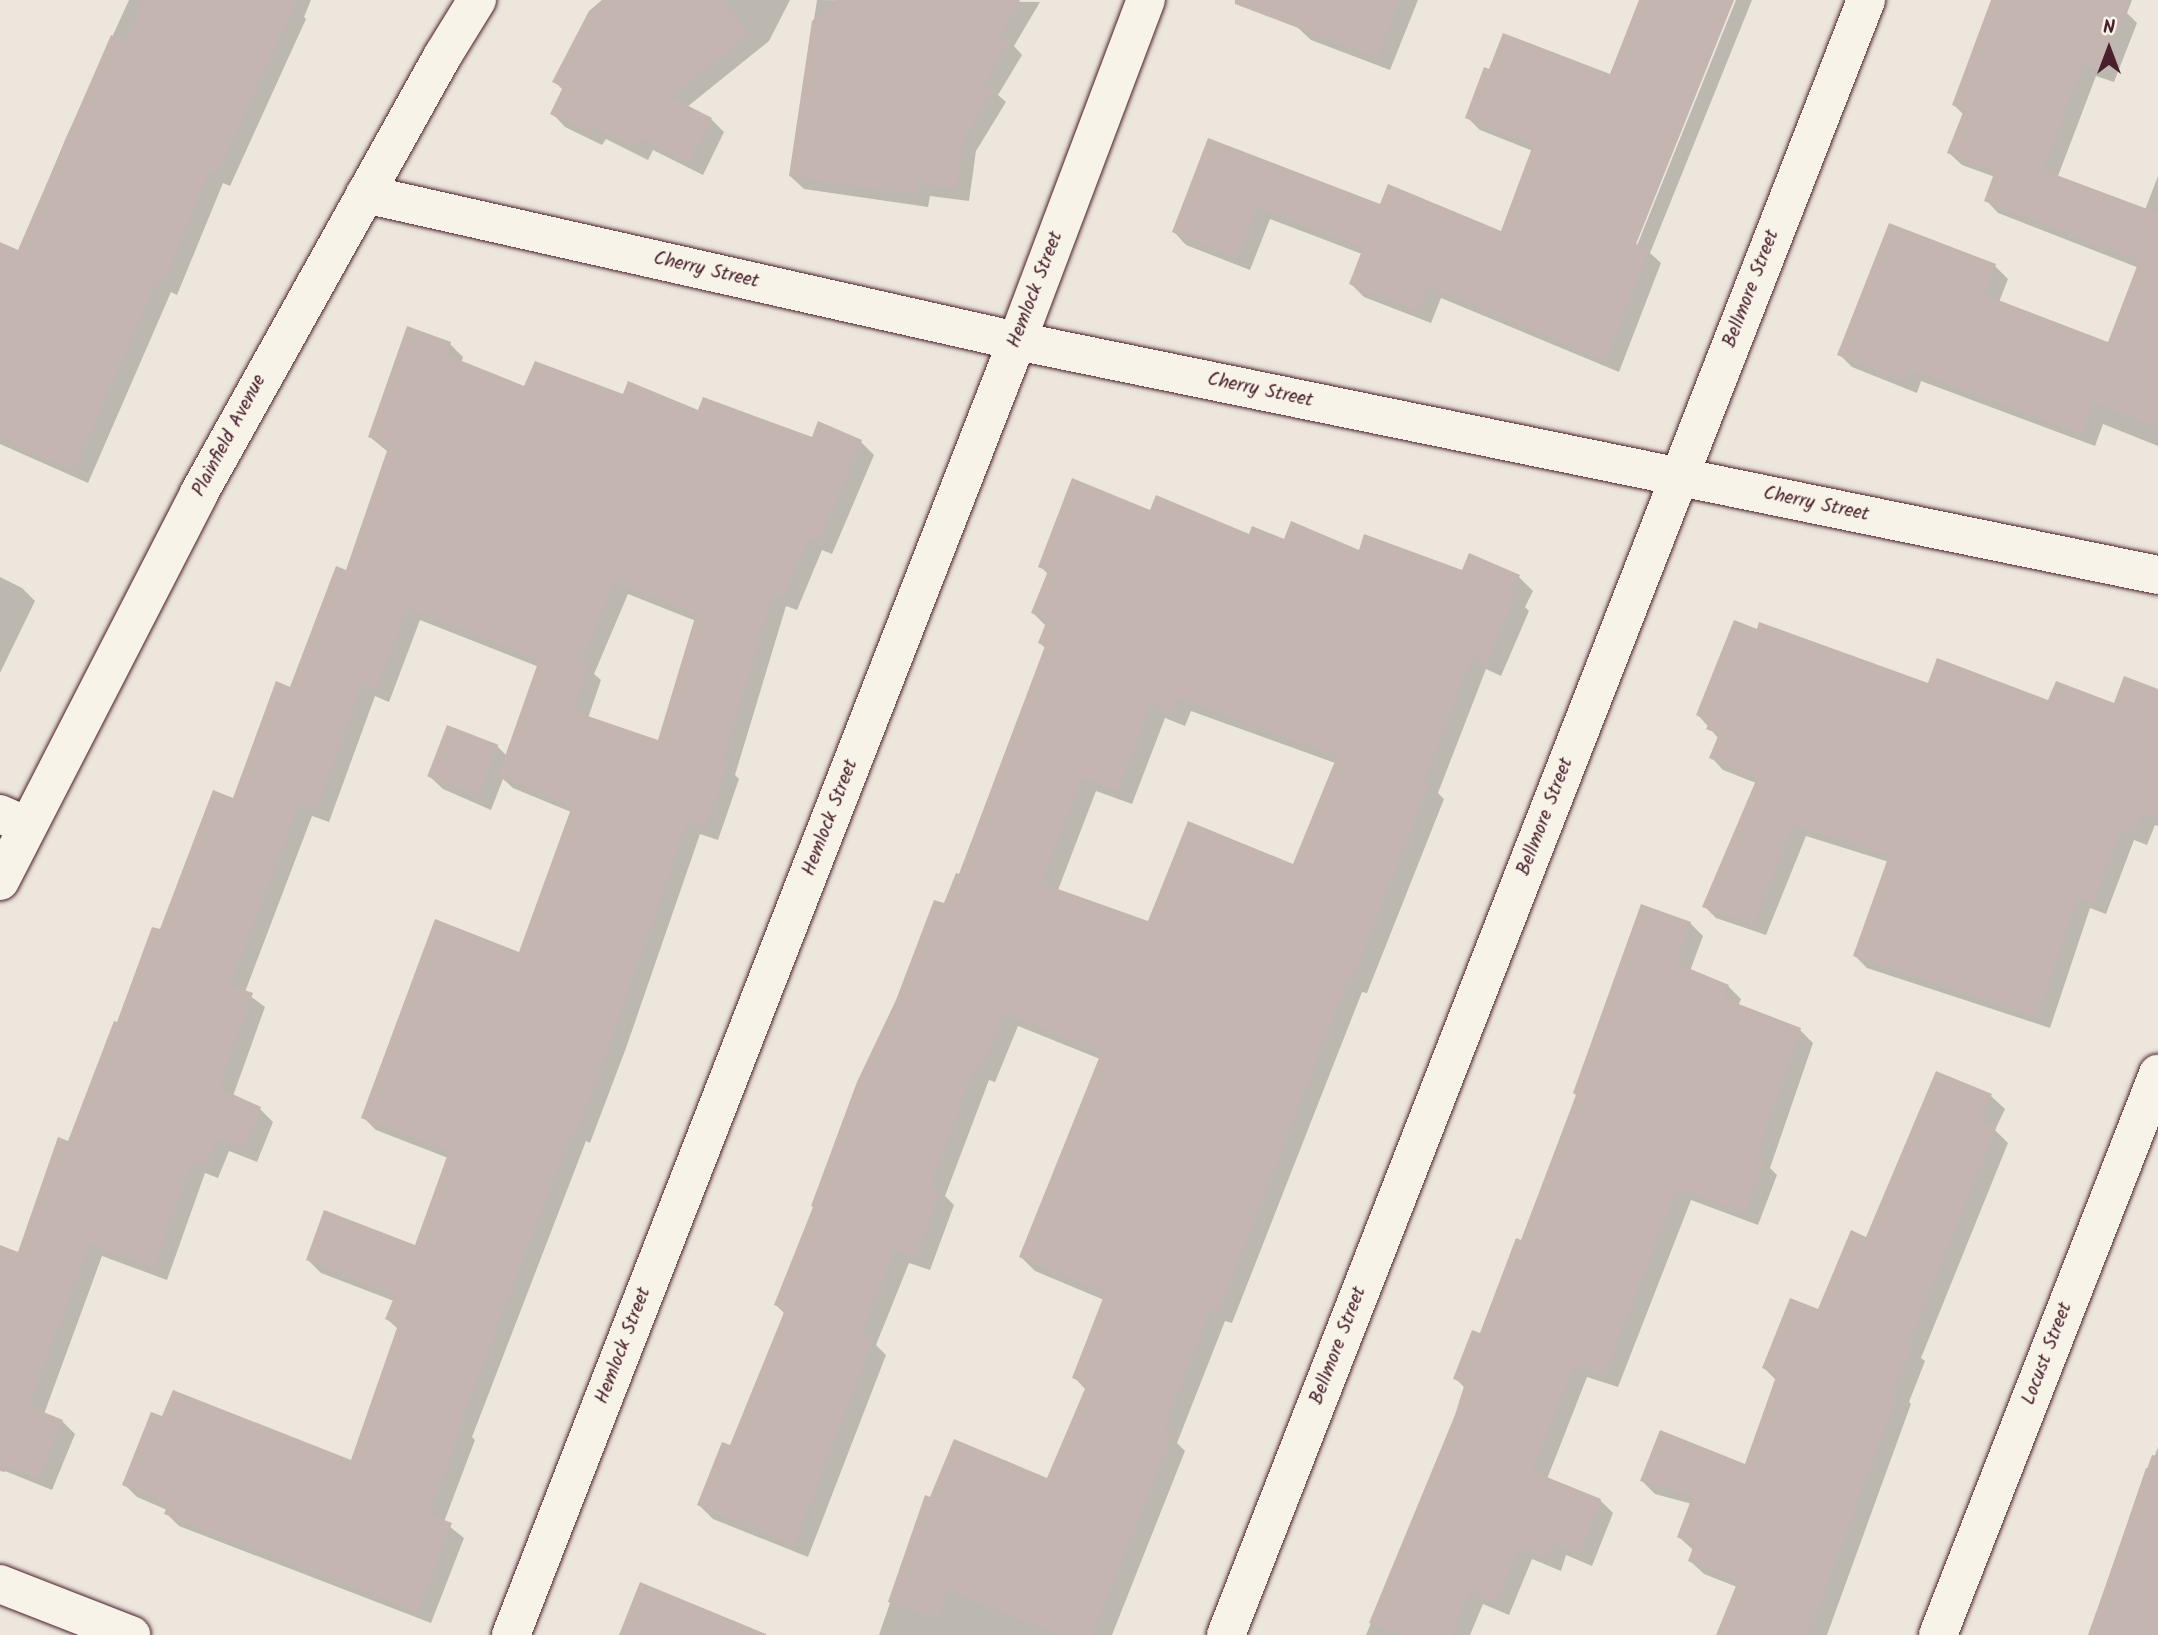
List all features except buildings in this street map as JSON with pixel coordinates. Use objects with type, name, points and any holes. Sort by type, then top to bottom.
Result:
[{"type":"street","name":"Plainfield Avenue","points":[[0,881],[13,820],[477,0]]},
{"type":"street","name":"Hemlock Street","points":[[511,1635],[1017,341],[1146,0]]},
{"type":"street","name":"Bellmore Street","points":[[1226,1635],[1866,0]]},
{"type":"street","name":"Cherry Street","points":[[365,194],[1017,341],[2158,575]]},
{"type":"street","name":"Locust Street","points":[[1938,1635],[2158,1073]]},
{"type":"street","points":[[0,1584],[131,1635]]}]
